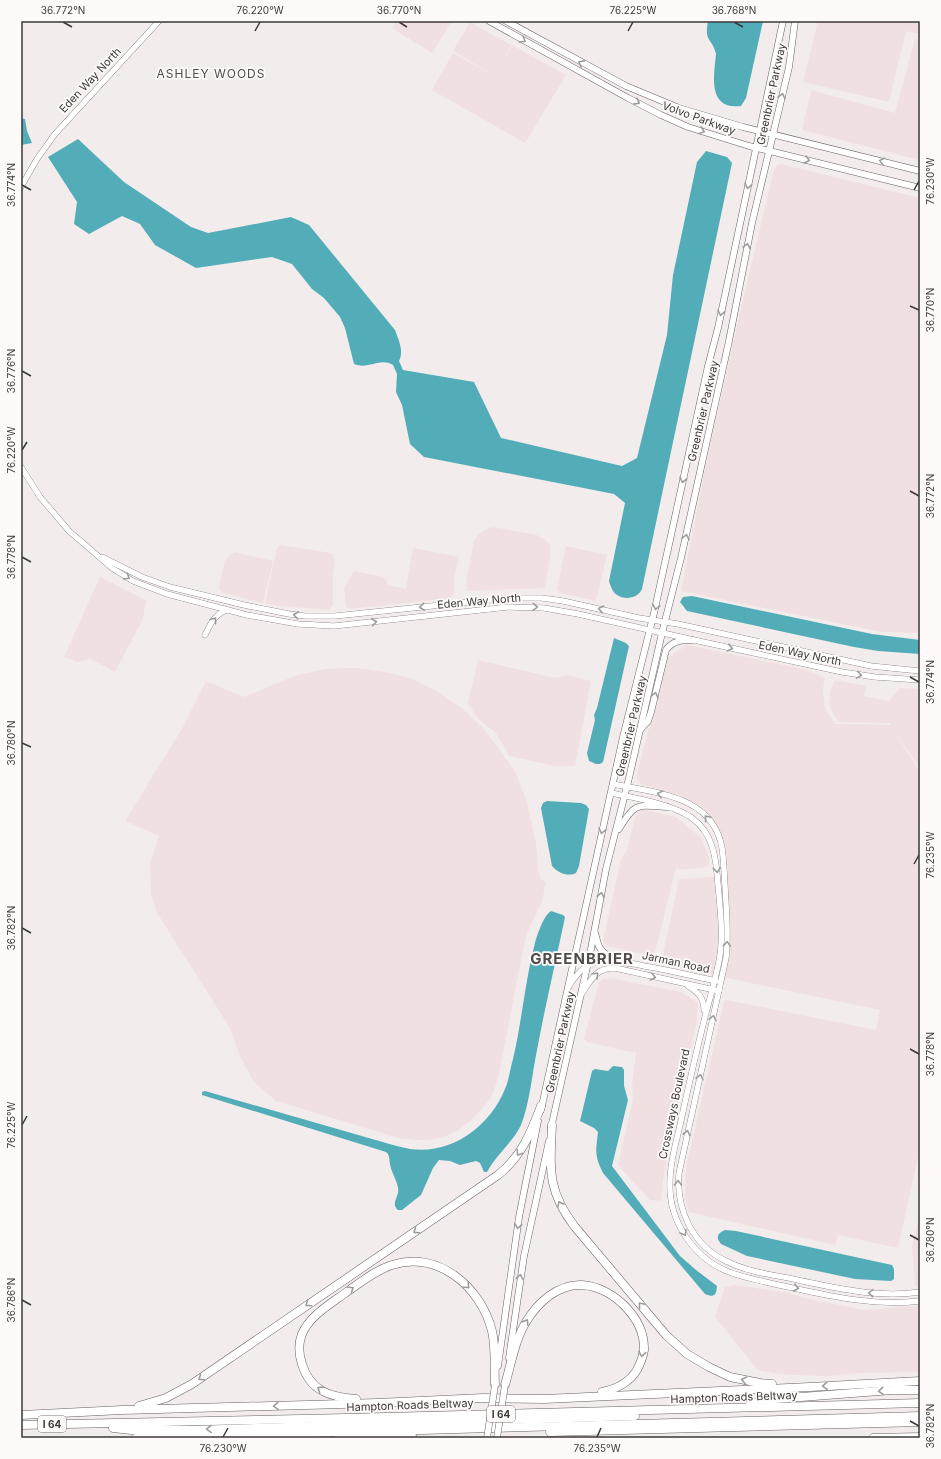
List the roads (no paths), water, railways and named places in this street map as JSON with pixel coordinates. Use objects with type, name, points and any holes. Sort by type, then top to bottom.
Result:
[{"type":"highway","points":[[105,1411],[141,1406],[166,1398],[185,1388],[498,1175],[509,1166],[520,1153],[530,1134],[541,1106]]},
{"type":"highway","points":[[552,1125],[552,1179],[562,1210],[677,1346],[687,1354],[709,1367],[735,1378],[760,1383],[810,1387]]},
{"type":"highway","points":[[398,1402],[346,1399],[329,1395],[319,1390],[312,1384],[304,1371],[300,1359],[299,1347],[302,1334],[314,1316],[372,1275],[387,1267],[402,1262],[419,1262],[439,1267],[462,1281],[474,1294],[484,1310],[492,1332],[495,1385]]},
{"type":"highway","points":[[505,1385],[522,1328],[531,1314],[545,1299],[558,1290],[581,1285],[591,1286],[604,1291],[618,1300],[634,1317],[641,1330],[644,1351],[635,1372],[626,1382],[611,1390],[569,1394],[544,1399]]},
{"type":"highway","points":[[21,1415],[483,1398],[544,1399],[920,1381]]},
{"type":"highway","points":[[744,1407],[762,1400],[892,1390],[920,1390]]},
{"type":"highway","name":"Hampton Roads Beltway","points":[[21,1425],[920,1403]]},
{"type":"highway","points":[[83,1424],[131,1430],[191,1430],[920,1407]]},
{"type":"highway","points":[[136,1438],[920,1416]]},
{"type":"highway","name":"I 64","points":[[339,1438],[920,1422]]},
{"type":"highway","points":[[873,1438],[920,1437]]},
{"type":"main road","name":"Volvo Parkway","points":[[488,21],[661,115],[716,136],[756,148],[920,188]]},
{"type":"main road","name":"Volvo Parkway","points":[[506,21],[610,78],[642,94],[679,108],[759,131],[920,171]]},
{"type":"main road","name":"Greenbrier Parkway","points":[[487,1438],[520,1211],[541,1106],[626,724],[650,630],[708,366],[718,328],[782,21]]},
{"type":"main road","name":"Greenbrier Parkway","points":[[497,1438],[524,1256],[587,966],[606,869],[625,796],[662,633],[681,558],[729,341],[744,261],[788,67],[795,21]]},
{"type":"main road","points":[[640,730],[648,721],[650,716],[666,650],[670,645],[676,642],[692,640]]},
{"type":"main road","points":[[615,835],[629,813],[637,806],[646,805],[667,807]]},
{"type":"main road","points":[[594,931],[602,951],[628,963]]},
{"type":"street","name":"Eden Way North","points":[[21,187],[55,134],[159,21]]},
{"type":"street","name":"Eden Way North","points":[[21,467],[40,497],[60,521],[80,541],[112,568],[144,586],[167,594],[227,610],[280,622],[316,626],[334,626],[490,609],[526,607],[561,610],[842,672],[875,677],[920,680]]},
{"type":"street","name":"Eden Way North","points":[[96,554],[138,575],[170,587],[244,605],[305,616],[322,617],[483,600],[527,598],[563,601],[871,666],[920,671]]},
{"type":"street","points":[[205,635],[212,621],[217,615],[227,610]]},
{"type":"street","name":"Crossways Boulevard","points":[[613,784],[678,798],[688,802],[706,816],[718,834],[723,858],[728,948],[722,982],[679,1173],[678,1190],[682,1208],[693,1232],[704,1246],[718,1257],[742,1267],[854,1291],[888,1294],[920,1292]]},
{"type":"street","name":"Crossways Boulevard","points":[[611,793],[681,812],[697,822],[708,836],[714,851],[720,902],[720,956],[704,1019],[670,1174],[670,1192],[673,1209],[679,1226],[700,1254],[714,1264],[738,1275],[856,1300],[883,1302],[920,1301]]},
{"type":"street","name":"Jarman Road","points":[[587,966],[610,960],[722,982]]},
{"type":"street","points":[[567,990],[578,973],[587,966]]},
{"type":"street","name":"Jarman Road","points":[[580,997],[595,975],[607,968],[615,968],[719,991]]},
{"type":"street","points":[[684,984],[701,996],[704,1006],[704,1019]]},
{"type":"water","points":[[708,21],[763,21],[746,98],[741,106],[730,106],[722,103],[715,90],[714,72],[716,54],[707,33]]},
{"type":"water","points":[[21,118],[25,119],[27,131],[32,143],[21,145]]},
{"type":"water","points":[[78,139],[124,182],[191,227],[208,233],[291,217],[309,225],[395,330],[401,350],[399,361],[403,370],[474,382],[501,438],[622,466],[637,458],[667,335],[673,275],[697,162],[706,151],[727,157],[732,163],[640,593],[632,597],[624,598],[613,591],[609,581],[625,503],[614,494],[424,457],[410,444],[402,405],[396,392],[397,374],[393,365],[384,362],[365,366],[354,364],[345,328],[340,317],[324,298],[312,289],[292,264],[272,257],[196,268],[155,245],[140,224],[122,216],[89,234],[74,224],[77,202],[48,157]]},
{"type":"water","points":[[692,596],[872,634],[920,640],[920,654],[878,651],[854,647],[687,611],[680,602],[683,597]]},
{"type":"water","points":[[614,638],[626,643],[629,646],[603,762],[596,764],[589,761],[587,753],[595,720],[594,715]]},
{"type":"water","points":[[547,801],[581,803],[586,805],[589,809],[579,866],[576,873],[570,875],[563,874],[552,866],[541,808],[543,803]]},
{"type":"water","points":[[551,911],[565,917],[535,1059],[527,1107],[518,1131],[487,1172],[484,1172],[480,1163],[476,1161],[460,1165],[450,1161],[439,1160],[433,1168],[421,1195],[402,1210],[398,1210],[395,1204],[398,1186],[391,1167],[389,1156],[386,1152],[202,1095],[202,1092],[205,1091],[408,1149],[426,1150],[455,1142],[468,1135],[490,1115],[505,1089],[516,1045],[535,943],[543,921]]},
{"type":"water","points":[[613,1066],[622,1067],[624,1070],[624,1086],[628,1100],[612,1166],[680,1256],[717,1286],[713,1296],[705,1294],[603,1173],[596,1153],[598,1132],[594,1128],[580,1121],[592,1071],[595,1069],[608,1071]]},
{"type":"water","points":[[725,1230],[736,1231],[892,1265],[894,1269],[894,1279],[891,1281],[855,1279],[747,1256],[721,1244],[718,1236]]},
{"type":"district","name":"ASHLEY WOODS","points":[[211,73]]},
{"type":"district","name":"GREENBRIER","points":[[582,958]]}]
